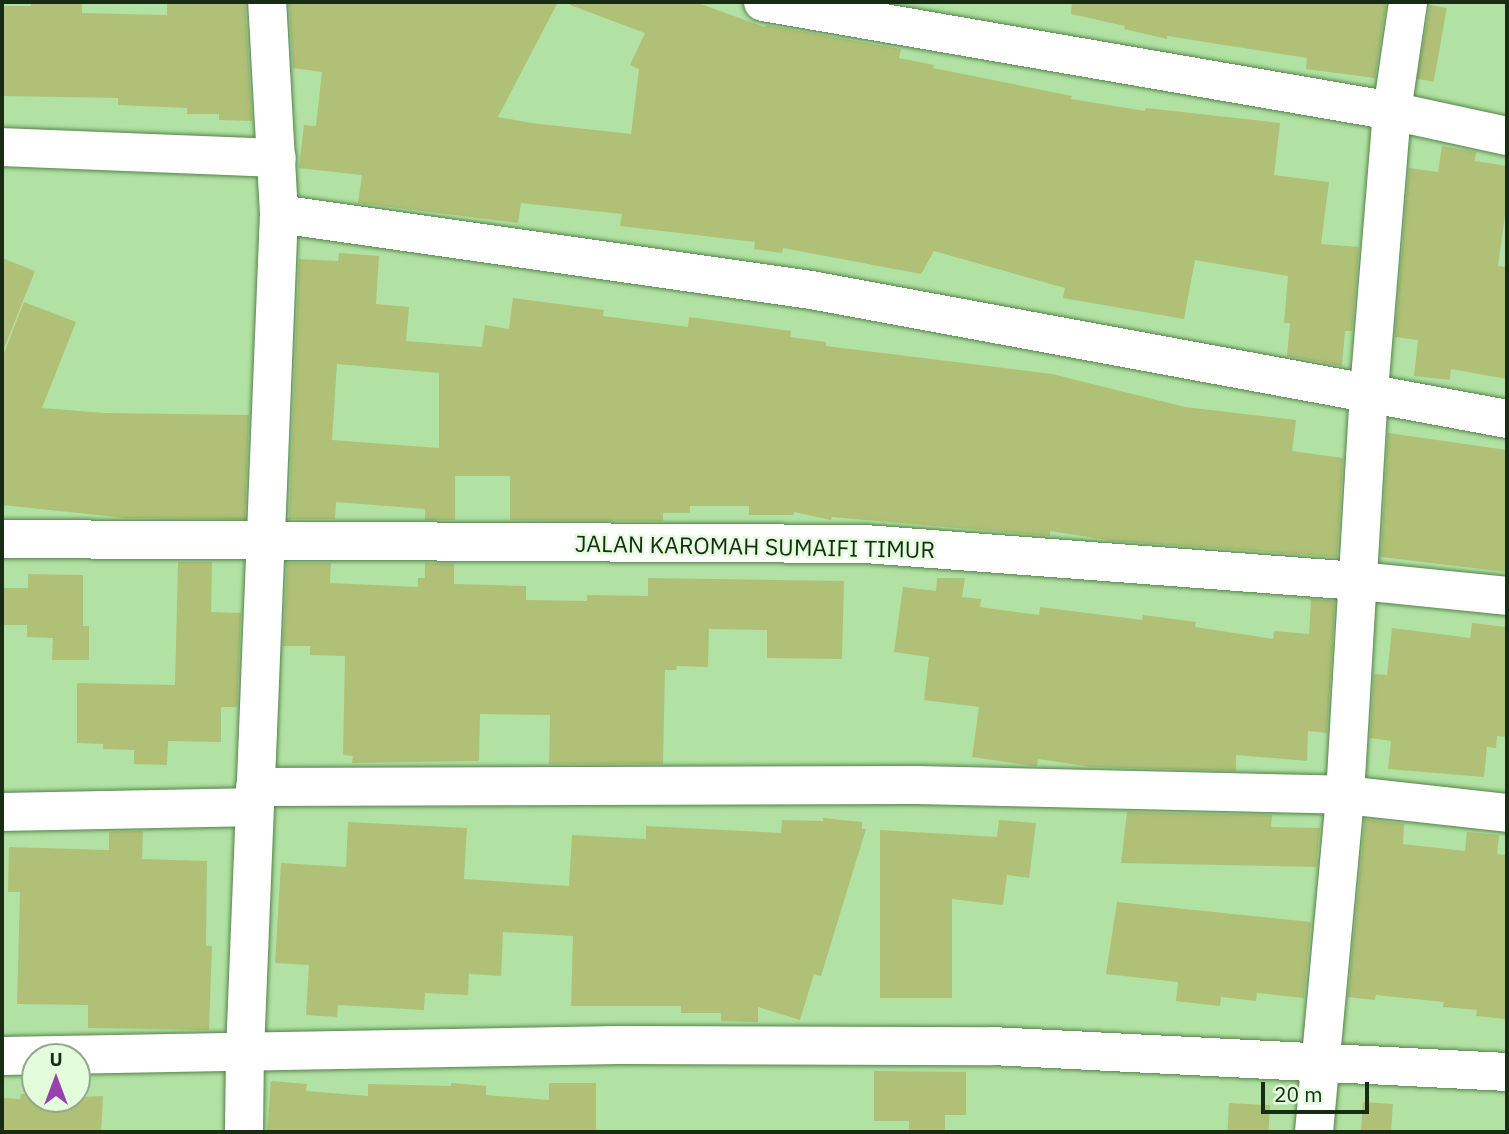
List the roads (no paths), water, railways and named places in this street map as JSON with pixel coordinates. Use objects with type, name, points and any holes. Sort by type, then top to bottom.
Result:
[{"type":"street","points":[[244,1132],[264,541],[279,214],[267,2]]},
{"type":"street","points":[[763,2],[1392,111],[1507,135]]},
{"type":"street","points":[[1314,1132],[1345,795],[1360,581],[1369,391],[1392,111],[1408,2]]},
{"type":"street","points":[[2,147],[277,158]]},
{"type":"street","points":[[279,214],[811,290],[1369,391],[1507,419]]},
{"type":"street","name":"JALAN KAROMAH SUMAIFI TIMUR","points":[[2,539],[865,544],[1360,581],[1507,596]]},
{"type":"street","points":[[2,812],[255,797],[916,785],[1345,795],[1507,813]]},
{"type":"street","points":[[2,1056],[619,1045],[978,1046],[1507,1072]]}]
